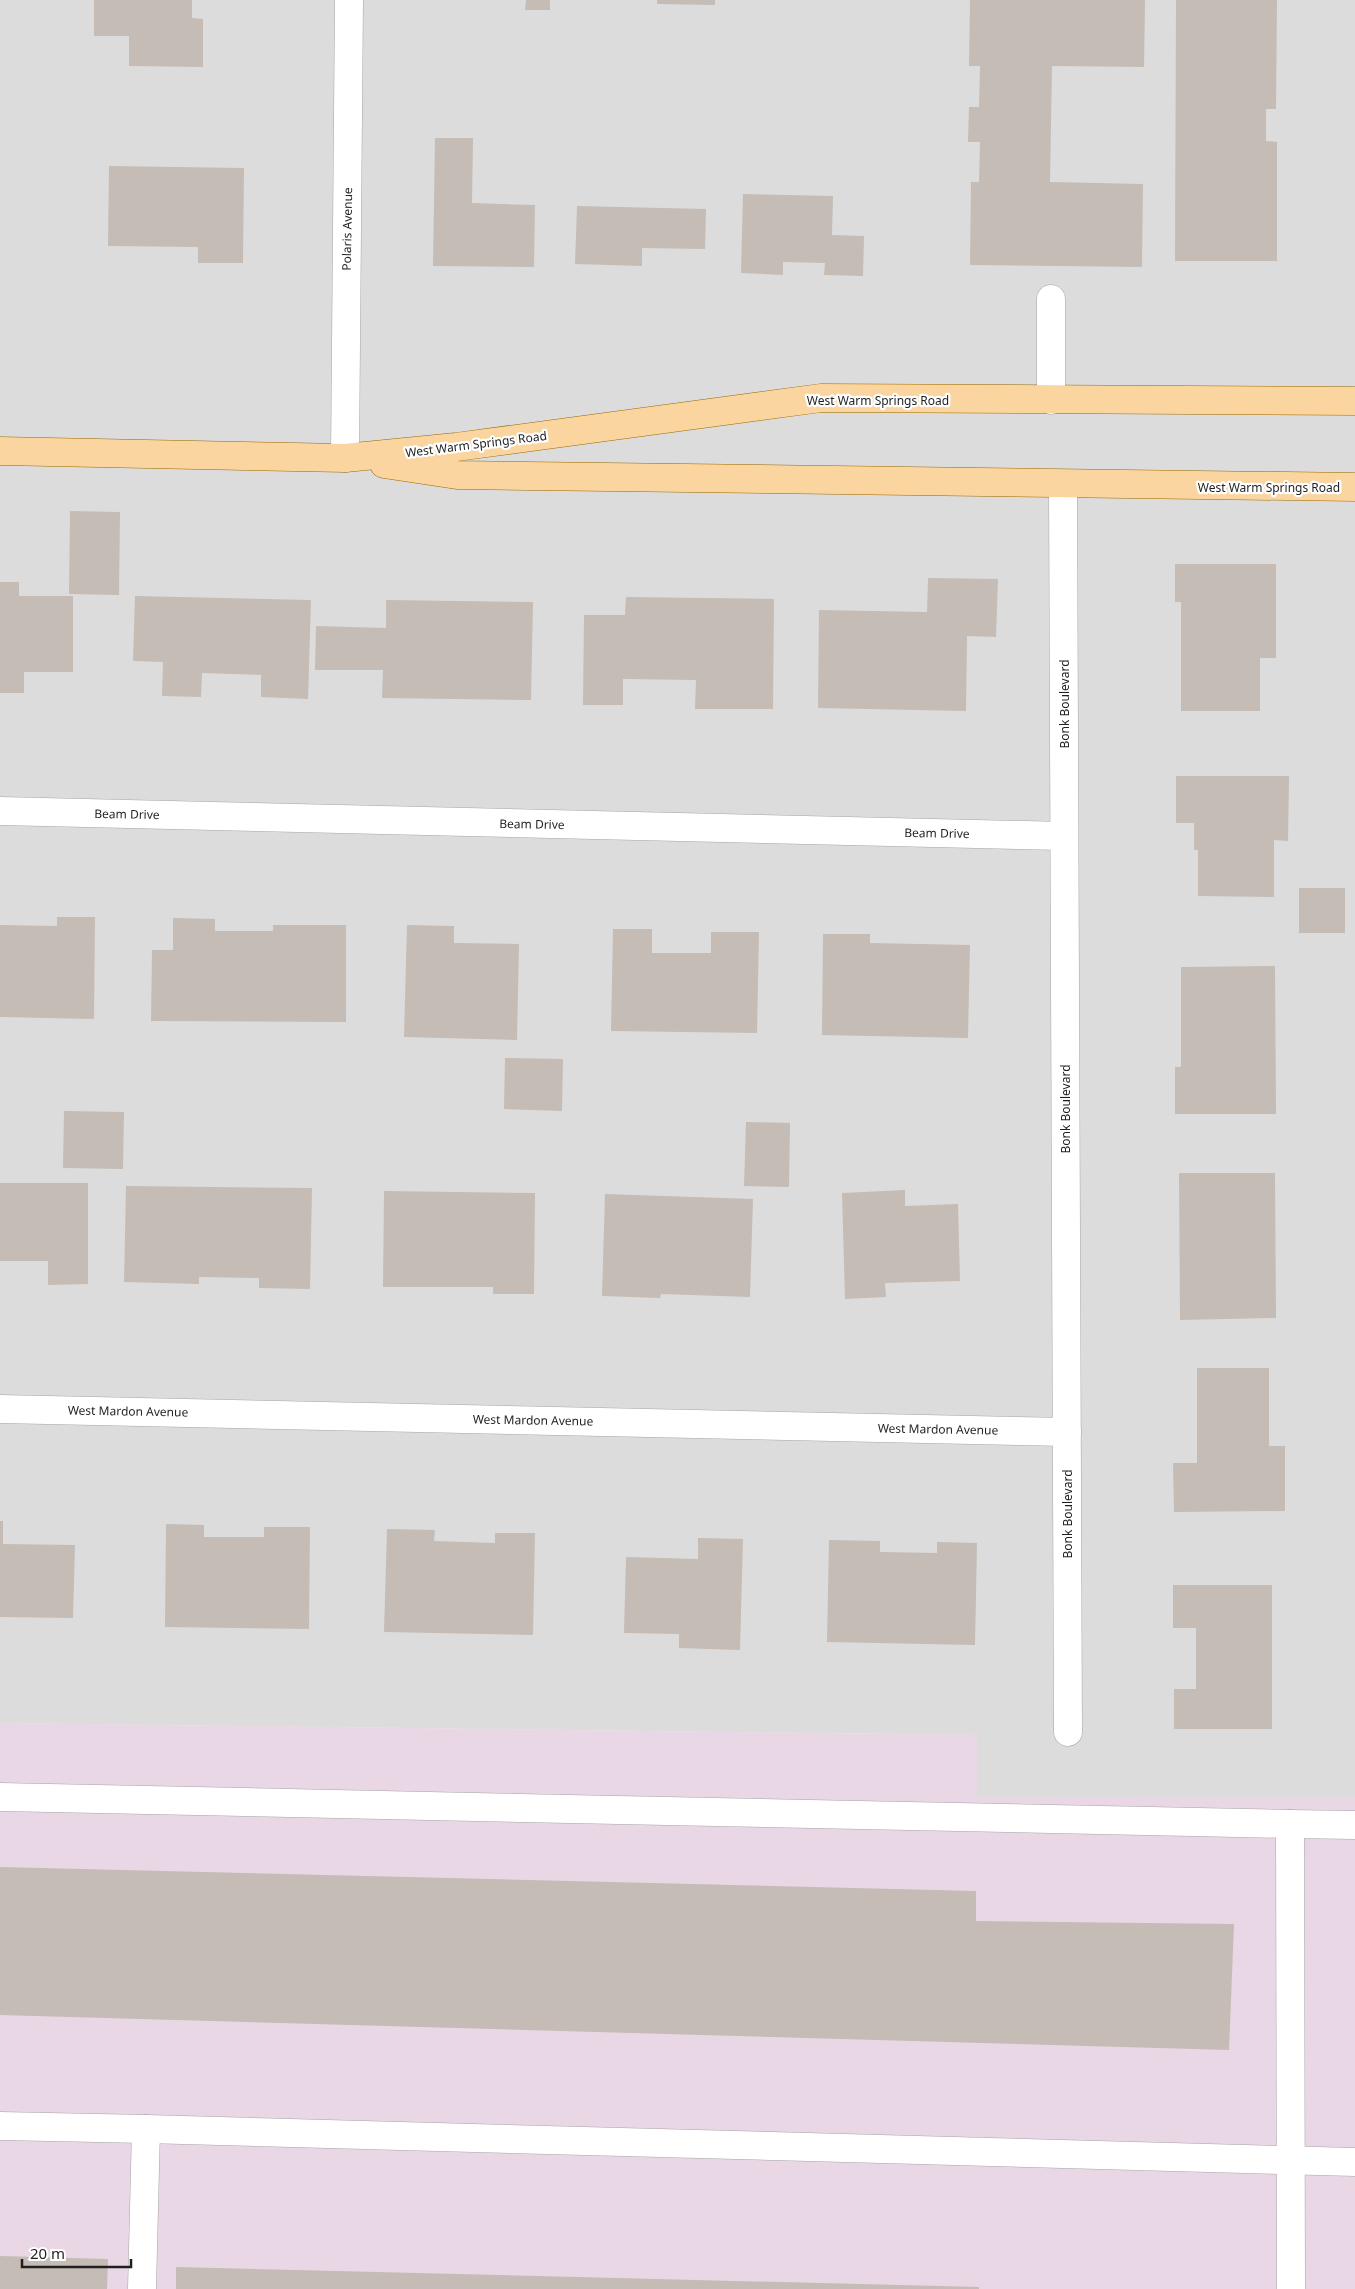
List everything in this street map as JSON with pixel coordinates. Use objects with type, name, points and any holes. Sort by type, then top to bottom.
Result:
[{"type":"main road","name":"West Warm Springs Road","points":[[0,452],[345,458],[456,447],[821,398],[1355,401]]},
{"type":"main road","name":"West Warm Springs Road","points":[[345,458],[457,475],[1063,485],[1355,487]]},
{"type":"street","name":"Polaris Avenue","points":[[345,458],[349,0]]},
{"type":"street","points":[[1051,299],[1051,400]]},
{"type":"street","name":"Bonk Boulevard","points":[[1063,485],[1068,1732]]},
{"type":"street","name":"Beam Drive","points":[[0,811],[1064,836]]},
{"type":"street","name":"West Mardon Avenue","points":[[0,1409],[1067,1432]]},
{"type":"street","points":[[0,1797],[1355,1825]]},
{"type":"street","points":[[1290,1824],[1291,2289]]},
{"type":"street","points":[[0,2126],[1355,2162]]},
{"type":"street","points":[[142,2289],[146,2129]]},
{"type":"shaded area","points":[[0,0],[1355,0],[1355,1797],[977,1797],[977,1735],[0,1723]]},
{"type":"shaded area","points":[[0,1723],[977,1735],[977,1797],[1355,1797],[1355,2289],[0,2289]]},
{"type":"building","points":[[94,0],[192,0],[192,18],[203,19],[203,67],[129,66],[129,36],[94,36]]},
{"type":"building","points":[[526,0],[550,0],[550,10],[525,10]]},
{"type":"building","points":[[657,0],[715,0],[715,5],[657,4]]},
{"type":"building","points":[[970,0],[1145,0],[1144,67],[1052,66],[1050,182],[1143,184],[1142,267],[970,265],[971,182],[979,182],[980,142],[968,142],[969,107],[979,107],[980,66],[969,66]]},
{"type":"building","points":[[1176,0],[1277,0],[1276,109],[1266,109],[1266,141],[1277,142],[1277,261],[1175,261]]},
{"type":"building","points":[[435,138],[473,138],[472,203],[535,205],[534,267],[433,266]]},
{"type":"building","points":[[109,166],[244,168],[243,263],[198,263],[198,247],[108,246]]},
{"type":"building","points":[[743,194],[833,196],[832,235],[864,236],[863,276],[824,275],[825,263],[783,262],[783,275],[741,273]]},
{"type":"building","points":[[577,206],[706,209],[705,249],[642,248],[642,266],[575,264]]},
{"type":"building","points":[[70,511],[120,512],[119,595],[69,594]]},
{"type":"building","points":[[1175,564],[1276,564],[1276,658],[1260,658],[1260,711],[1181,711],[1181,602],[1175,602]]},
{"type":"building","points":[[928,578],[998,579],[996,637],[967,636],[966,711],[818,708],[819,610],[927,612]]},
{"type":"building","points":[[0,582],[19,582],[19,596],[73,596],[73,672],[24,672],[24,693],[0,693]]},
{"type":"building","points":[[135,596],[311,600],[308,699],[261,697],[261,675],[202,673],[201,697],[162,696],[163,662],[133,661]]},
{"type":"building","points":[[626,597],[774,599],[773,709],[695,709],[696,680],[623,679],[623,705],[583,705],[584,615],[625,615]]},
{"type":"building","points":[[386,600],[533,602],[531,700],[382,698],[383,670],[315,670],[316,626],[386,628]]},
{"type":"building","points":[[1176,776],[1289,776],[1288,841],[1274,840],[1274,897],[1198,896],[1198,850],[1194,850],[1194,823],[1176,823]]},
{"type":"building","points":[[1299,888],[1345,888],[1345,933],[1299,933]]},
{"type":"building","points":[[57,917],[95,917],[94,1019],[0,1017],[0,925],[57,926]]},
{"type":"building","points":[[173,918],[215,919],[215,931],[273,931],[273,925],[346,925],[346,1022],[151,1021],[152,950],[173,950]]},
{"type":"building","points":[[407,925],[454,926],[454,943],[519,944],[517,1040],[404,1037]]},
{"type":"building","points":[[613,929],[652,929],[652,953],[711,953],[711,932],[759,932],[757,1033],[611,1031]]},
{"type":"building","points":[[823,934],[870,934],[870,943],[970,945],[968,1038],[822,1035]]},
{"type":"building","points":[[1275,966],[1276,1114],[1175,1114],[1175,1067],[1181,1067],[1181,967]]},
{"type":"building","points":[[505,1058],[563,1059],[562,1111],[504,1109]]},
{"type":"building","points":[[64,1111],[124,1112],[123,1169],[63,1168]]},
{"type":"building","points":[[746,1122],[790,1123],[789,1187],[744,1186]]},
{"type":"building","points":[[1179,1173],[1275,1173],[1276,1318],[1180,1320]]},
{"type":"building","points":[[0,1183],[88,1183],[88,1284],[48,1285],[48,1261],[0,1261]]},
{"type":"building","points":[[126,1186],[312,1188],[310,1289],[259,1288],[259,1278],[199,1277],[199,1284],[124,1282]]},
{"type":"building","points":[[905,1190],[905,1206],[958,1204],[960,1281],[885,1283],[886,1297],[845,1299],[842,1193]]},
{"type":"building","points":[[384,1191],[535,1193],[534,1294],[493,1294],[493,1287],[383,1287]]},
{"type":"building","points":[[605,1194],[753,1199],[750,1297],[661,1294],[660,1298],[602,1296]]},
{"type":"building","points":[[1197,1368],[1269,1368],[1269,1446],[1285,1446],[1285,1511],[1174,1512],[1173,1463],[1197,1463]]},
{"type":"building","points":[[0,1521],[3,1521],[3,1544],[75,1545],[73,1618],[0,1617]]},
{"type":"building","points":[[166,1524],[204,1525],[204,1537],[264,1537],[264,1527],[310,1527],[309,1629],[165,1627]]},
{"type":"building","points":[[387,1529],[435,1530],[434,1541],[495,1543],[495,1533],[535,1533],[533,1635],[384,1632]]},
{"type":"building","points":[[698,1538],[743,1539],[740,1650],[679,1648],[679,1634],[624,1633],[626,1557],[698,1559]]},
{"type":"building","points":[[829,1540],[880,1541],[880,1552],[937,1553],[937,1542],[977,1543],[975,1645],[827,1642]]},
{"type":"building","points":[[1173,1585],[1272,1585],[1272,1729],[1174,1729],[1174,1689],[1196,1689],[1196,1628],[1173,1628]]},
{"type":"building","points":[[0,1867],[976,1891],[976,1921],[1234,1924],[1229,2050],[0,2015]]},
{"type":"building","points":[[0,2256],[108,2259],[107,2289],[0,2289]]},
{"type":"building","points":[[176,2267],[979,2287],[979,2289],[176,2289]]}]
